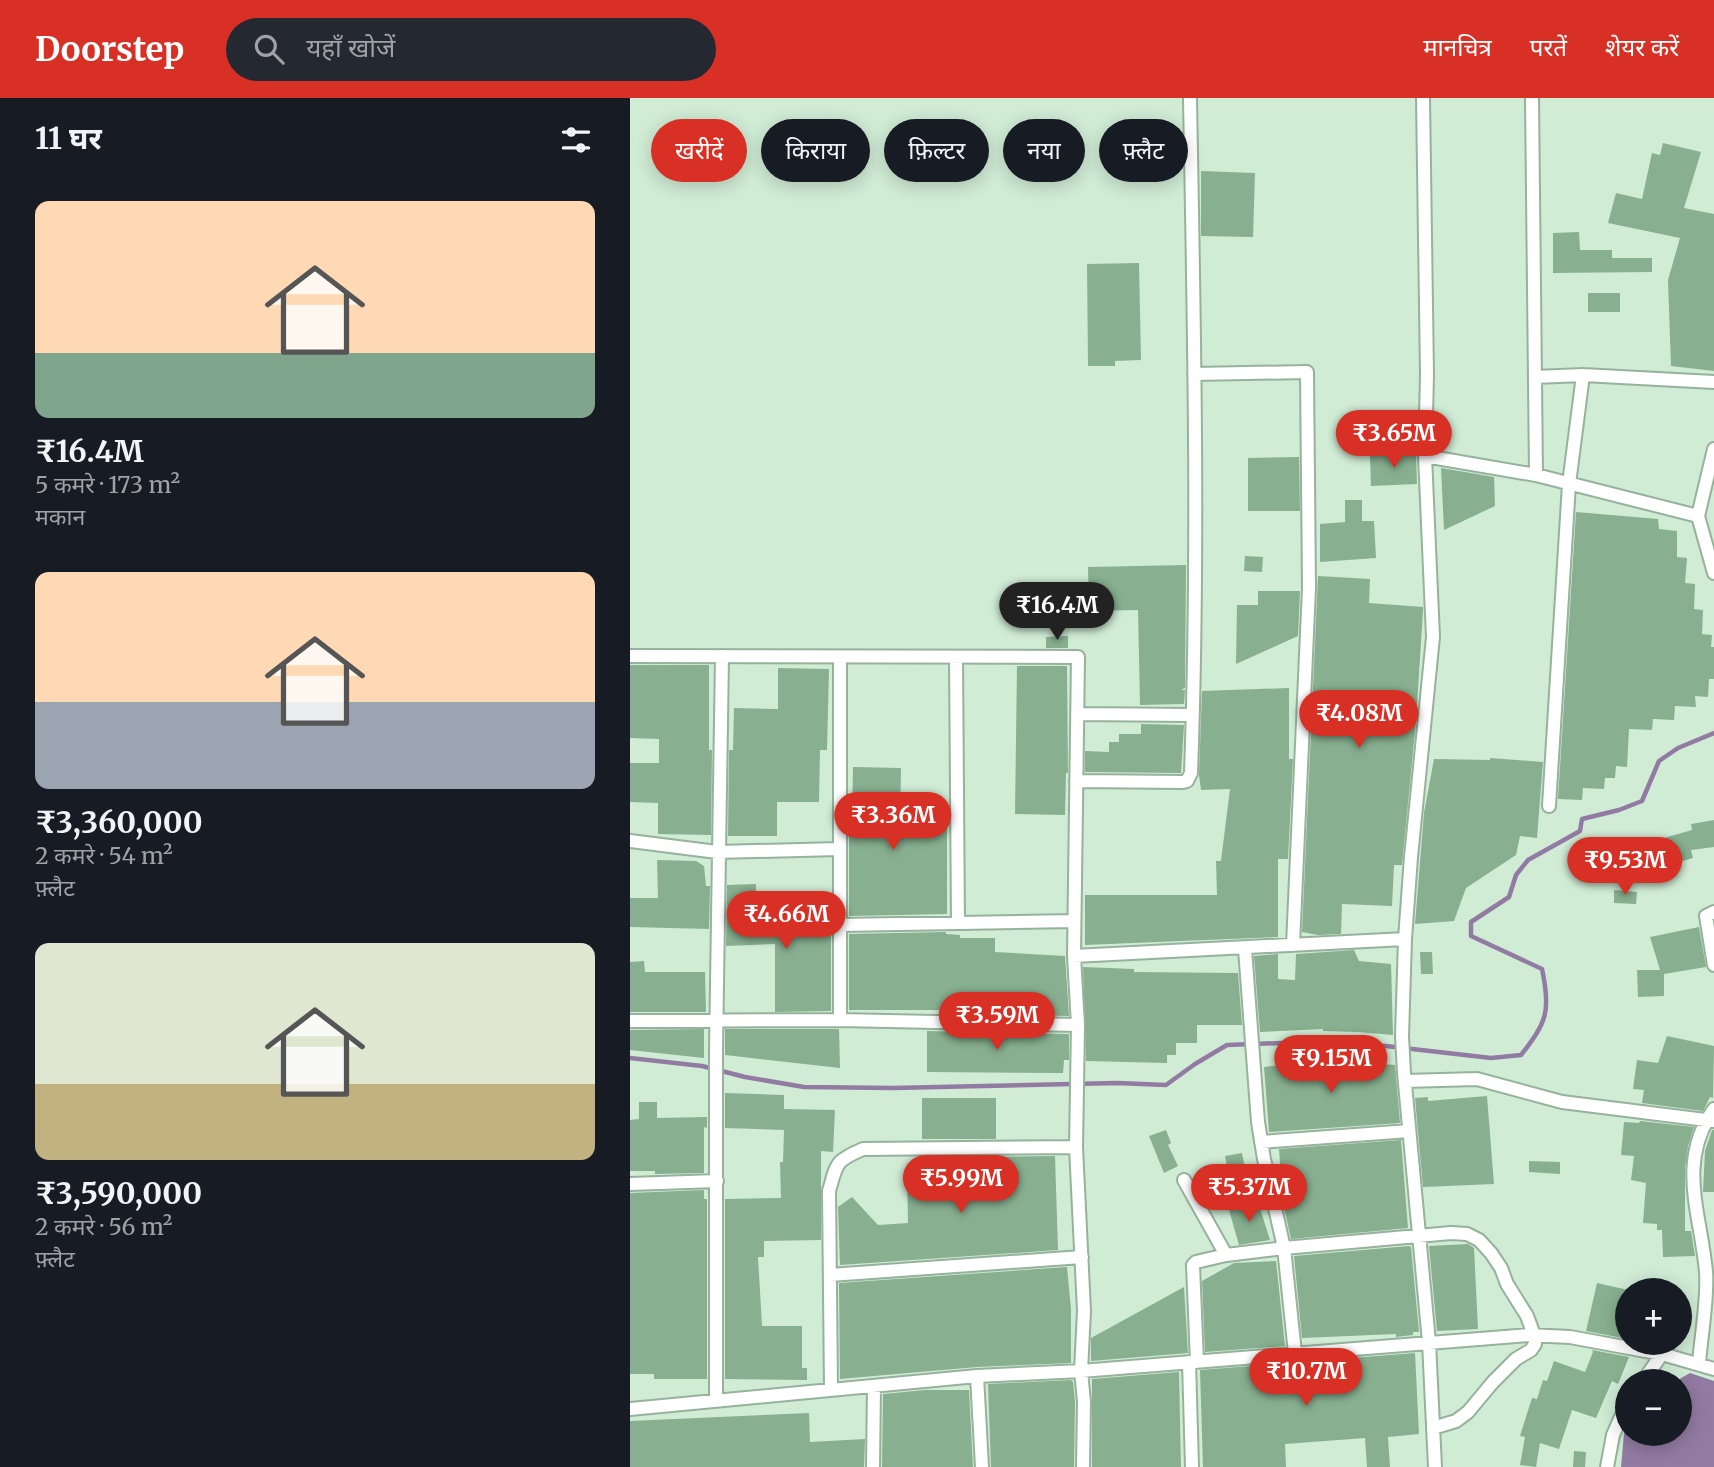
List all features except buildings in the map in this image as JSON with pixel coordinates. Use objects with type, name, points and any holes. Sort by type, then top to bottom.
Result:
[{"type":"street","points":[[1076,781],[1188,781],[1191,773],[1195,663],[1190,98]]},
{"type":"street","points":[[1423,98],[1427,375],[1425,456],[1433,637],[1410,857],[1402,1036],[1429,1342],[1435,1467]]},
{"type":"street","points":[[1532,98],[1536,475]]},
{"type":"street","points":[[1194,374],[1307,372],[1309,588],[1293,945]]},
{"type":"street","points":[[1535,377],[1583,376],[1714,382]]},
{"type":"street","points":[[1549,806],[1569,484],[1583,376]]},
{"type":"street","points":[[1714,449],[1698,516],[1714,573]]},
{"type":"street","points":[[1425,456],[1536,475],[1698,516]]},
{"type":"street","points":[[630,656],[1078,657],[1074,956],[1078,1025],[1076,1147],[1084,1311],[1081,1371],[1084,1402],[1083,1467]]},
{"type":"street","points":[[716,1401],[714,1269],[717,1181],[717,852],[722,656]]},
{"type":"street","points":[[840,657],[840,1020]]},
{"type":"street","points":[[956,658],[958,923]]},
{"type":"street","points":[[1077,714],[1193,715]]},
{"type":"street","points":[[630,841],[717,852],[839,849]]},
{"type":"street","points":[[1714,912],[1706,916],[1706,920],[1714,965]]},
{"type":"street","points":[[840,925],[1074,921]]},
{"type":"street","points":[[1074,956],[1405,939]]},
{"type":"street","points":[[1245,949],[1261,1142],[1284,1248],[1295,1353]]},
{"type":"street","points":[[630,1021],[840,1020],[1078,1025]]},
{"type":"street","points":[[1404,1077],[1477,1079],[1562,1102],[1710,1121]]},
{"type":"street","points":[[1699,1364],[1706,1274],[1693,1196],[1693,1180],[1697,1139],[1710,1121],[1714,1109]]},
{"type":"street","points":[[1261,1142],[1409,1131]]},
{"type":"street","points":[[831,1390],[830,1191],[836,1164],[863,1149],[1076,1147]]},
{"type":"street","points":[[1184,1180],[1226,1255]]},
{"type":"street","points":[[630,1184],[717,1181]]},
{"type":"street","points":[[1192,1467],[1193,1265],[1226,1255],[1451,1233],[1467,1234],[1479,1240],[1491,1252],[1527,1316],[1535,1344],[1493,1381],[1468,1412],[1455,1421],[1433,1428]]},
{"type":"street","points":[[830,1275],[1082,1257]]},
{"type":"street","points":[[630,1409],[977,1376],[1081,1371],[1534,1335],[1570,1337],[1615,1345]]},
{"type":"street","points":[[1666,1355],[1714,1369]]},
{"type":"street","points":[[977,1376],[982,1467]]},
{"type":"street","points":[[873,1467],[874,1386]]},
{"type":"street","points":[[1607,1467],[1615,1430]]},
{"type":"shaded area","points":[[1692,1374],[1714,1381],[1714,1467],[1621,1467],[1623,1446],[1692,1446]]},
{"type":"waterway","points":[[630,1058],[702,1066],[745,1077],[804,1087],[893,1088],[1117,1083],[1166,1085],[1227,1045],[1281,1043],[1386,1046],[1491,1058],[1521,1055],[1537,1034],[1545,1015],[1546,996],[1542,969],[1471,936],[1471,922],[1509,897],[1516,875],[1528,860],[1580,831],[1582,819],[1642,801],[1659,761],[1678,748],[1714,733]]}]
